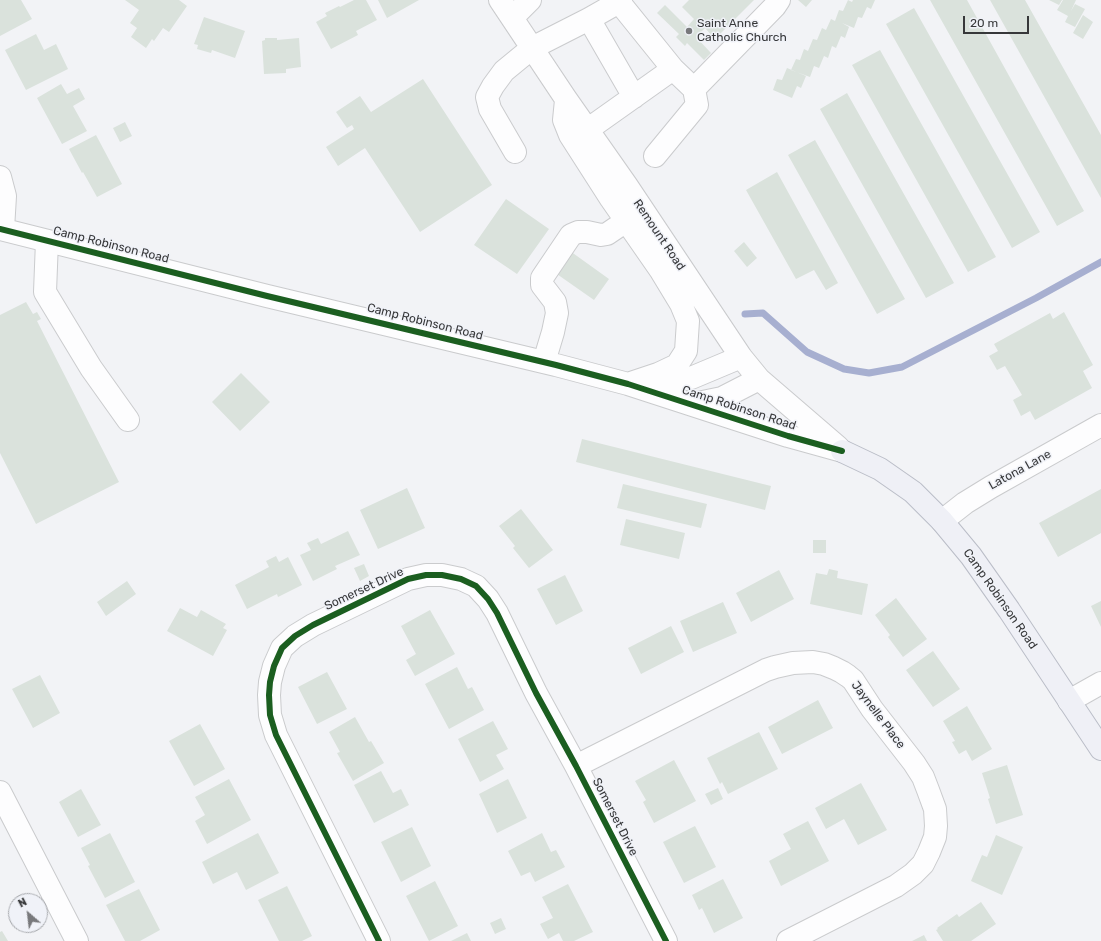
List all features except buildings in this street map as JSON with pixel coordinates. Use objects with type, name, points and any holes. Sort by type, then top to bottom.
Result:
[{"type":"main road","name":"Camp Robinson Road","points":[[842,451],[880,469],[893,478],[913,492],[942,521],[971,556],[1009,610],[1101,749]]},
{"type":"street","name":"Remount Road","points":[[500,0],[566,100],[588,130],[634,216],[741,358],[759,379],[842,451]]},
{"type":"street","points":[[512,18],[530,0]]},
{"type":"street","points":[[655,156],[697,105],[698,85],[775,6],[779,0]]},
{"type":"street","points":[[515,152],[490,109],[487,97],[493,86],[504,71],[532,48],[589,19],[620,1],[673,69],[698,85]]},
{"type":"street","points":[[589,19],[634,97]]},
{"type":"street","points":[[588,130],[673,69]]},
{"type":"street","points":[[566,100],[564,120],[570,135],[611,199],[634,216],[661,271],[681,304],[688,321],[686,351],[677,365],[658,374],[628,384]]},
{"type":"street","points":[[0,177],[5,196],[2,229]]},
{"type":"street","points":[[544,362],[557,313],[555,302],[542,285],[542,278],[571,235],[578,232],[601,235],[607,234],[634,216]]},
{"type":"street","name":"Camp Robinson Road","points":[[2,229],[275,298],[544,362],[628,384],[788,436],[842,451]]},
{"type":"street","points":[[47,241],[45,292],[91,368],[128,420]]},
{"type":"street","points":[[628,384],[649,385],[691,378],[741,358]]},
{"type":"street","points":[[693,405],[722,398],[759,379]]},
{"type":"street","name":"Latona Lane","points":[[942,521],[990,486],[1101,426]]},
{"type":"street","name":"Somerset Drive","points":[[379,941],[276,735],[270,715],[270,682],[274,666],[282,648],[295,636],[313,625],[408,580],[426,575],[442,575],[461,579],[476,586],[488,599],[497,613],[536,694],[576,766],[666,941]]},
{"type":"street","name":"Jaynelle Place","points":[[576,766],[766,670],[775,667],[793,663],[813,662],[834,668],[853,680],[872,709],[923,777],[935,810],[935,837],[923,864],[913,874],[896,886],[788,941]]},
{"type":"street","points":[[1069,701],[1101,683]]},
{"type":"street","points":[[0,792],[78,941]]},
{"type":"waterway","points":[[745,314],[763,313],[807,352],[844,369],[869,373],[902,367],[1036,298],[1101,262]]},
{"type":"cycle path","points":[[0,229],[267,296],[556,365],[628,384],[788,436],[842,451]]},
{"type":"cycle path","points":[[379,941],[276,735],[270,715],[270,682],[274,666],[282,648],[295,636],[313,625],[408,579],[426,575],[442,575],[461,579],[476,586],[488,599],[497,613],[536,693],[576,766],[666,941]]},
{"type":"place","name":"Saint Anne Catholic Church","points":[[689,31]]}]
